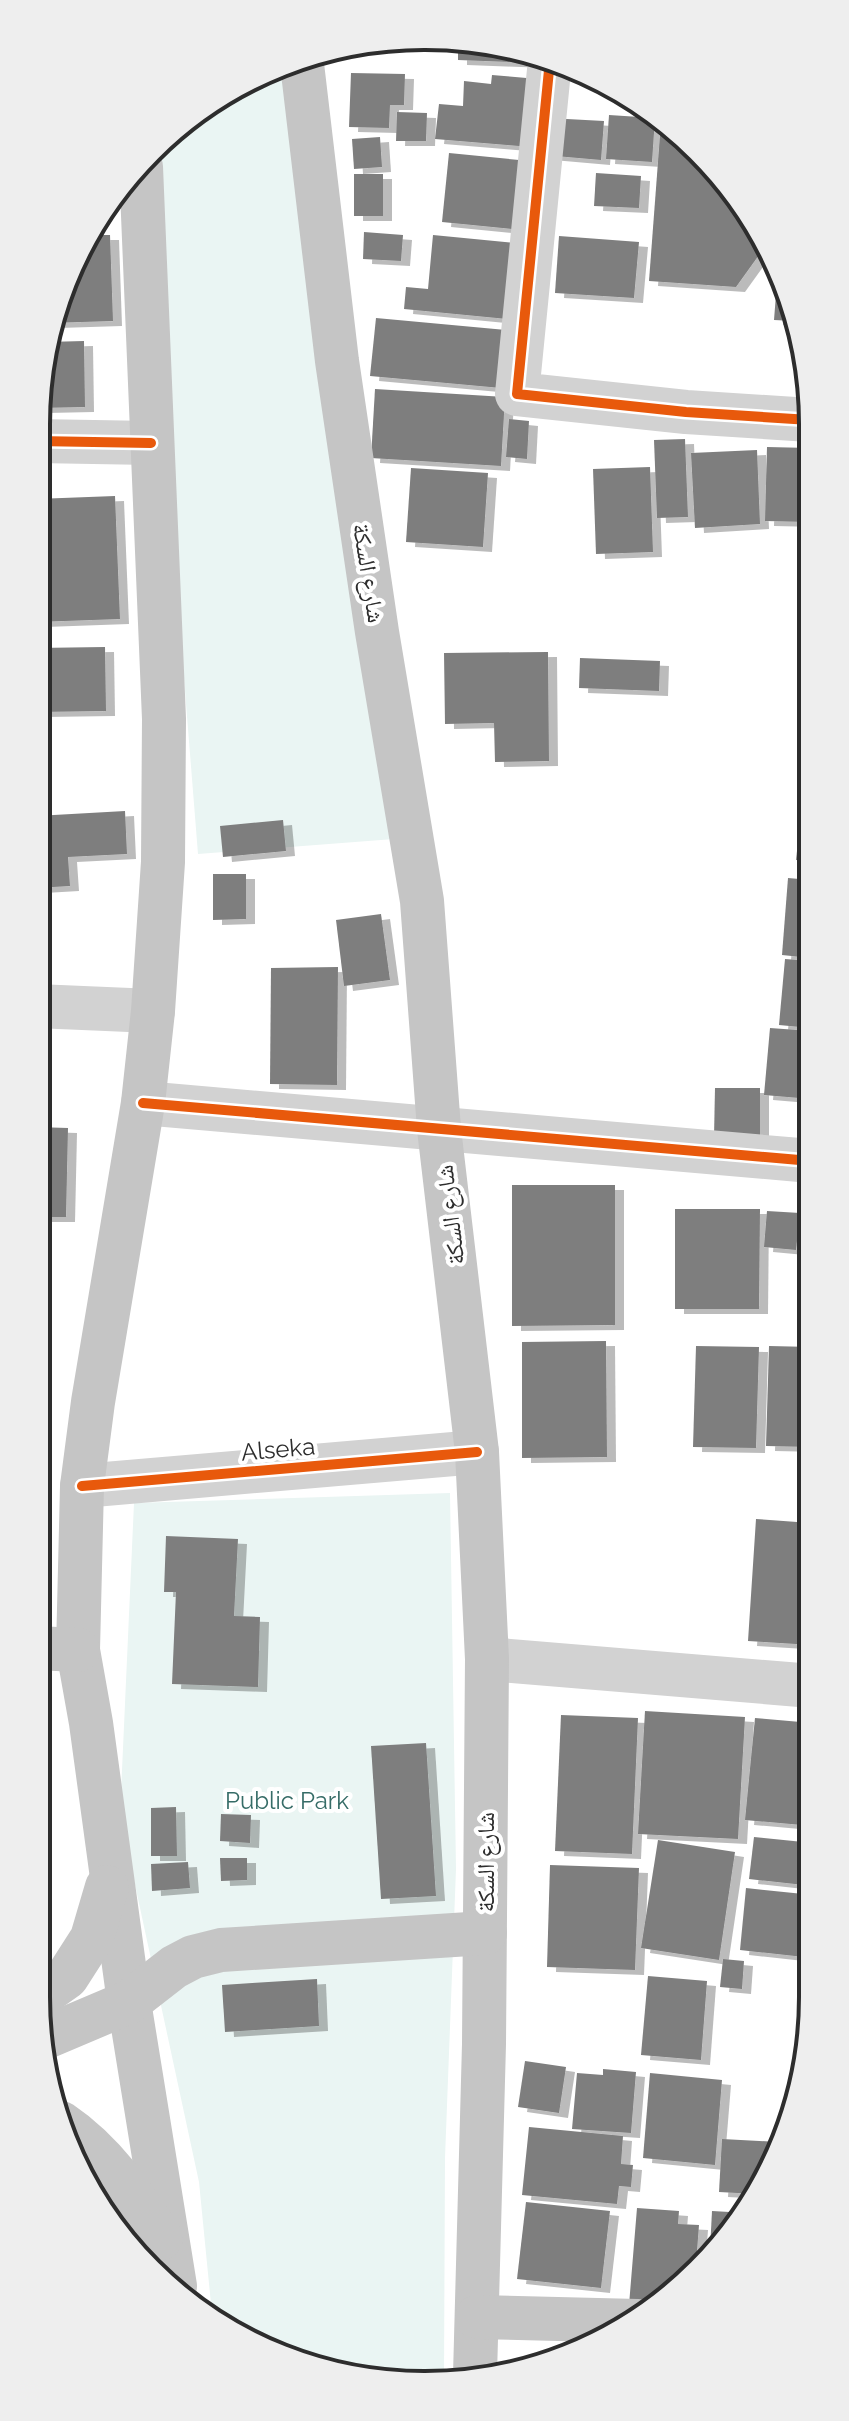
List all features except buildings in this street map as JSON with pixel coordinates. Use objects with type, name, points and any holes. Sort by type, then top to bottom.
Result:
[{"type":"main road","name":"شارع السكة","points":[[303,70],[337,361],[422,901],[439,1129],[477,1452],[487,1659],[477,2317],[480,2367]]},
{"type":"main road","points":[[141,180],[164,719],[163,862],[143,1103],[93,1402],[57,1649],[111,1874],[173,2270]]},
{"type":"main road","points":[[50,1989],[67,1977],[92,1938],[111,1874]]},
{"type":"main road","points":[[52,2035],[129,2002],[174,1967],[193,1957],[221,1950],[485,1933]]},
{"type":"main road","points":[[77,2134],[117,2174],[135,2197],[173,2270]]},
{"type":"main road","points":[[477,2317],[613,2320]]},
{"type":"street","points":[[549,72],[517,394],[686,412],[799,419]]},
{"type":"street","points":[[50,441],[151,443]]},
{"type":"street","points":[[50,1007],[153,1011]]},
{"type":"street","points":[[143,1103],[799,1160]]},
{"type":"street","name":"Alseka","points":[[82,1486],[477,1452]]},
{"type":"street","points":[[487,1659],[799,1685]]},
{"type":"green space","points":[[293,74],[394,839],[198,854],[176,578],[156,165],[216,113]]},
{"type":"green space","name":"Public Park","points":[[450,1493],[456,1869],[445,2158],[444,2370],[376,2368],[328,2358],[259,2332],[211,2304],[199,2182],[120,1815],[134,1503]]},
{"type":"cycle path","points":[[549,72],[517,394],[686,412],[799,419]]},
{"type":"cycle path","points":[[50,441],[151,443]]},
{"type":"cycle path","points":[[143,1103],[799,1160]]},
{"type":"cycle path","points":[[82,1486],[477,1452]]}]
